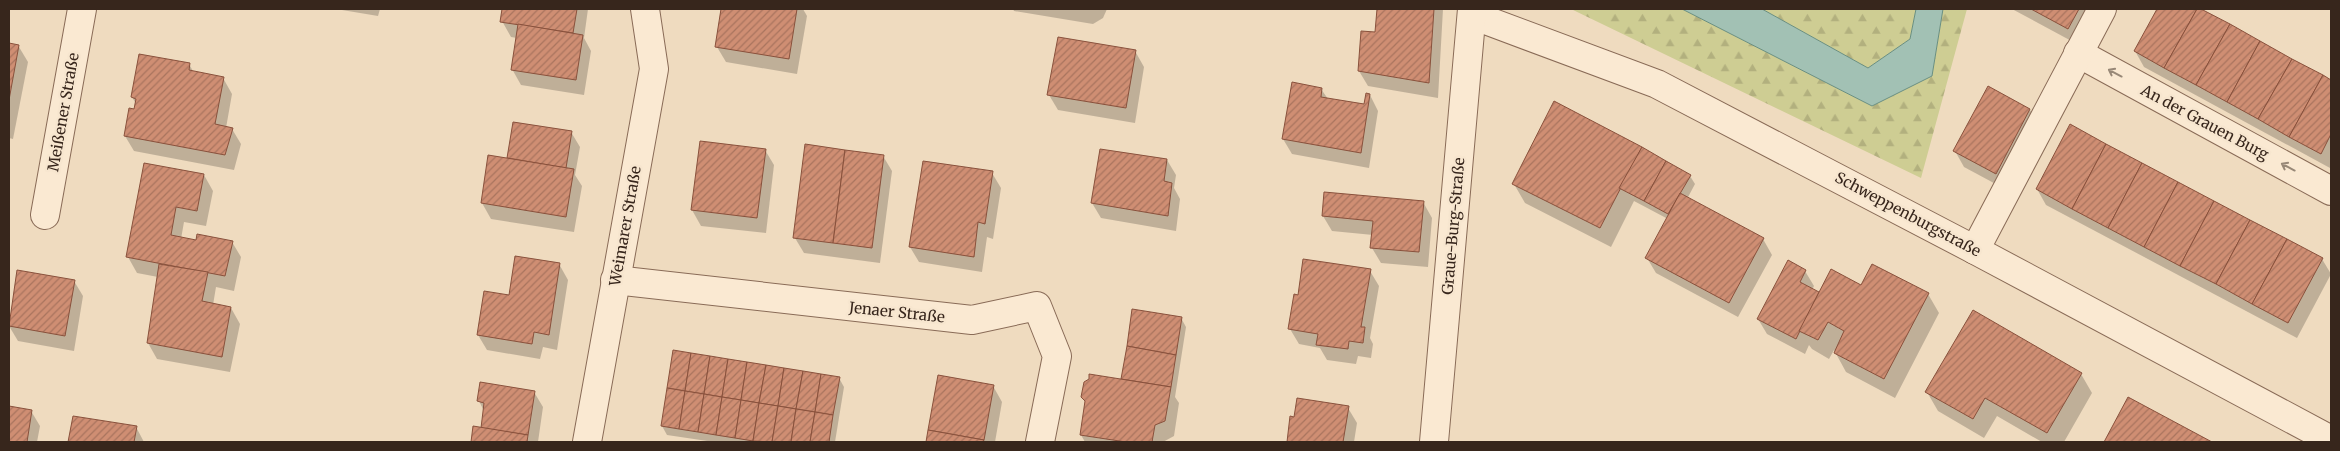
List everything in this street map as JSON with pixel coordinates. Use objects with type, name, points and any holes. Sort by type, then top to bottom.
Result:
[{"type":"street","name":"Meißener Straße","points":[[45,215],[82,9]]},
{"type":"street","name":"Weimarer Straße","points":[[587,442],[654,69],[645,9]]},
{"type":"street","points":[[1975,250],[2102,9]]},
{"type":"street","name":"Schweppenburgstraße","points":[[1472,12],[1657,84],[1975,250],[2331,440]]},
{"type":"street","name":"Graue-Burg-Straße","points":[[1434,442],[1472,12]]},
{"type":"street","name":"An der Grauen Burg","points":[[2078,53],[2331,191]]},
{"type":"street","name":"Jenaer Straße","points":[[615,280],[972,320],[1038,306],[1057,356],[1040,442]]},
{"type":"green space","points":[[1571,9],[1682,9],[1872,106],[1932,76],[1943,9],[1967,9],[1921,178]]},
{"type":"green space","points":[[1762,9],[1916,9],[1910,39],[1868,68]]},
{"type":"shaded area","points":[[1682,9],[1762,9],[1868,68],[1910,39],[1916,9],[1943,9],[1932,76],[1872,106]]},
{"type":"building","points":[[502,9],[577,9],[573,33],[500,22]]},
{"type":"building","points":[[721,9],[797,9],[789,59],[715,47]]},
{"type":"building","points":[[1377,9],[1434,9],[1429,83],[1358,71],[1361,31],[1375,32]]},
{"type":"building","points":[[2031,9],[2079,9],[2068,29]]},
{"type":"building","points":[[2157,9],[2197,9],[2164,68],[2134,51]]},
{"type":"building","points":[[2197,9],[2201,9],[2230,24],[2196,85],[2164,68]]},
{"type":"building","points":[[518,24],[583,35],[576,80],[511,70]]},
{"type":"building","points":[[2230,24],[2260,41],[2227,102],[2196,85]]},
{"type":"building","points":[[1058,37],[1136,50],[1126,108],[1047,95]]},
{"type":"building","points":[[2260,41],[2292,59],[2258,119],[2227,102]]},
{"type":"building","points":[[9,43],[19,45],[9,100]]},
{"type":"building","points":[[139,54],[190,63],[189,70],[224,77],[215,124],[233,128],[225,155],[124,136],[129,108],[134,109],[136,99],[131,97]]},
{"type":"building","points":[[2292,59],[2323,75],[2289,137],[2258,119]]},
{"type":"building","points":[[2323,75],[2331,80],[2331,134],[2321,154],[2289,137]]},
{"type":"building","points":[[1292,82],[1322,88],[1321,97],[1364,104],[1366,93],[1370,94],[1361,153],[1282,139]]},
{"type":"building","points":[[1988,86],[2030,109],[1996,174],[1953,151]]},
{"type":"building","points":[[1554,101],[1642,147],[1600,228],[1512,184]]},
{"type":"building","points":[[513,122],[572,131],[566,168],[507,158]]},
{"type":"building","points":[[2070,124],[2106,144],[2072,209],[2036,189]]},
{"type":"building","points":[[700,141],[766,149],[757,218],[691,210]]},
{"type":"building","points":[[805,144],[845,150],[833,243],[793,238]]},
{"type":"building","points":[[2106,144],[2142,163],[2108,228],[2072,209]]},
{"type":"building","points":[[1642,147],[1666,161],[1644,201],[1619,188]]},
{"type":"building","points":[[1100,149],[1167,159],[1164,181],[1172,183],[1168,216],[1091,203]]},
{"type":"building","points":[[845,150],[884,155],[872,248],[833,243]]},
{"type":"building","points":[[488,155],[574,169],[566,217],[481,203]]},
{"type":"building","points":[[923,161],[993,171],[985,224],[978,222],[974,257],[909,247]]},
{"type":"building","points":[[1666,161],[1691,175],[1668,214],[1644,201]]},
{"type":"building","points":[[144,163],[204,174],[197,211],[176,207],[171,235],[196,240],[197,234],[233,241],[225,276],[126,257]]},
{"type":"building","points":[[2142,163],[2178,182],[2144,247],[2108,228]]},
{"type":"building","points":[[2178,182],[2214,201],[2180,266],[2144,247]]},
{"type":"building","points":[[1324,192],[1424,201],[1419,252],[1370,248],[1373,221],[1322,216]]},
{"type":"building","points":[[1680,193],[1764,238],[1729,303],[1645,258]]},
{"type":"building","points":[[2214,201],[2250,220],[2216,284],[2180,266]]},
{"type":"building","points":[[2250,220],[2287,239],[2252,304],[2216,284]]},
{"type":"building","points":[[2287,239],[2323,258],[2288,323],[2252,304]]},
{"type":"building","points":[[515,256],[560,263],[549,335],[534,332],[532,344],[477,335],[484,291],[509,295]]},
{"type":"building","points":[[1303,259],[1371,269],[1361,327],[1365,327],[1363,343],[1349,341],[1348,349],[1316,345],[1318,334],[1288,329],[1294,294],[1298,295]]},
{"type":"building","points":[[1788,260],[1806,270],[1800,282],[1819,292],[1796,339],[1757,319]]},
{"type":"building","points":[[159,264],[208,272],[202,301],[231,307],[222,357],[147,343]]},
{"type":"building","points":[[1872,264],[1929,293],[1884,379],[1834,353],[1844,331],[1828,322],[1818,340],[1799,331],[1831,269],[1861,285]]},
{"type":"building","points":[[17,270],[75,280],[65,336],[9,326]]},
{"type":"building","points":[[1132,309],[1182,317],[1176,355],[1127,346]]},
{"type":"building","points":[[1973,310],[2082,373],[2047,433],[1985,398],[1973,419],[1925,392]]},
{"type":"building","points":[[1127,346],[1176,355],[1171,387],[1121,379]]},
{"type":"building","points":[[673,350],[691,353],[685,391],[667,388]]},
{"type":"building","points":[[691,353],[710,356],[704,394],[685,391]]},
{"type":"building","points":[[710,356],[728,359],[722,397],[704,394]]},
{"type":"building","points":[[728,359],[747,362],[741,400],[722,397]]},
{"type":"building","points":[[747,362],[766,365],[759,403],[741,400]]},
{"type":"building","points":[[766,365],[784,368],[778,406],[759,403]]},
{"type":"building","points":[[784,368],[803,371],[796,409],[778,406]]},
{"type":"building","points":[[803,371],[821,374],[815,412],[796,409]]},
{"type":"building","points":[[821,374],[840,377],[833,415],[815,412]]},
{"type":"building","points":[[1089,374],[1171,387],[1165,421],[1155,425],[1152,442],[1126,442],[1080,435],[1085,401],[1081,397],[1084,382],[1089,379]]},
{"type":"building","points":[[938,375],[994,385],[984,440],[928,430]]},
{"type":"building","points":[[480,382],[535,391],[528,435],[481,428],[484,403],[477,401]]},
{"type":"building","points":[[667,388],[685,391],[679,429],[661,426]]},
{"type":"building","points":[[685,391],[704,394],[698,432],[679,429]]},
{"type":"building","points":[[704,394],[722,397],[716,435],[698,432]]},
{"type":"building","points":[[722,397],[741,400],[735,438],[716,435]]},
{"type":"building","points":[[2128,397],[2212,442],[2104,442]]},
{"type":"building","points":[[1297,398],[1349,406],[1343,442],[1287,442],[1290,416],[1294,417]]},
{"type":"building","points":[[741,400],[759,403],[753,441],[735,438]]},
{"type":"building","points":[[759,403],[778,406],[772,442],[753,441]]},
{"type":"building","points":[[9,406],[32,410],[27,442],[9,442]]},
{"type":"building","points":[[778,406],[796,409],[791,442],[772,442]]},
{"type":"building","points":[[796,409],[815,412],[810,442],[791,442]]},
{"type":"building","points":[[815,412],[833,415],[829,442],[810,442]]},
{"type":"building","points":[[73,416],[137,426],[134,442],[68,442]]},
{"type":"building","points":[[473,426],[528,435],[527,442],[471,442]]},
{"type":"building","points":[[928,430],[984,440],[983,442],[926,442]]}]
